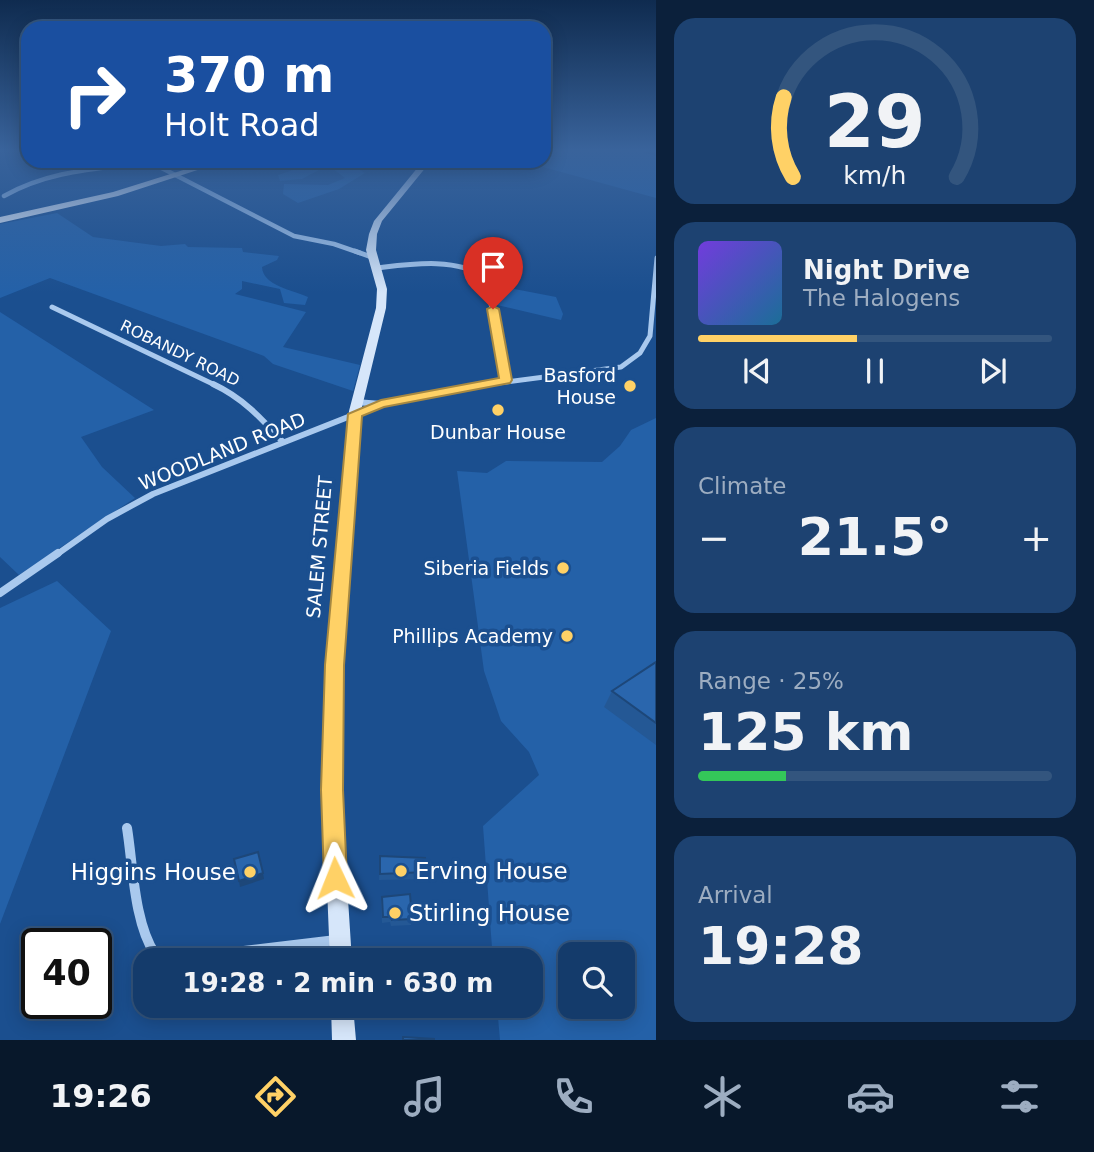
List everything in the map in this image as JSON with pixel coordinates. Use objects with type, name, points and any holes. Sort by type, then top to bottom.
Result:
[{"type":"main road","points":[[0,220],[104,197]]},
{"type":"street","points":[[219,197],[294,236],[334,244],[375,263],[464,268],[483,273],[506,380]]},
{"type":"street","name":"SALEM STREET","points":[[340,948],[332,790],[334,665],[356,408],[381,307],[382,289],[371,250],[373,234],[378,220],[397,197]]},
{"type":"street","points":[[356,408],[506,380],[613,370],[640,353],[652,328],[656,258]]},
{"type":"street","name":"ROBANDY ROAD","points":[[52,307],[234,394],[251,407],[283,442]]},
{"type":"street","name":"WOODLAND ROAD","points":[[0,593],[107,519],[153,494],[283,442],[356,408],[381,404]]},
{"type":"street","points":[[127,828],[143,922],[152,950],[157,956],[176,959],[340,940]]},
{"type":"street","points":[[343,1018],[344,1040]]},
{"type":"shaded area","points":[[287,197],[317,197],[298,203]]},
{"type":"shaded area","points":[[57,213],[93,237],[161,246],[185,244],[188,247],[242,248],[243,252],[279,256],[277,260],[262,267],[264,273],[273,283],[308,297],[305,305],[284,303],[280,289],[242,281],[242,289],[235,294],[306,312],[283,347],[360,365],[353,391],[273,364],[264,356],[50,278],[0,298],[0,224]]},
{"type":"shaded area","points":[[493,285],[556,297],[563,314],[561,320],[497,305]]},
{"type":"shaded area","points":[[0,312],[154,410],[81,437],[102,467],[135,498],[19,575],[0,557]]},
{"type":"shaded area","name":"Phillips Academy","points":[[656,418],[656,1040],[500,1040],[498,1018],[543,1018],[543,948],[492,948],[483,826],[539,775],[529,752],[501,721],[484,671],[457,471],[487,473],[506,461],[602,462],[620,446],[631,430]]},
{"type":"shaded area","points":[[57,581],[111,631],[0,924],[0,608]]},
{"type":"building","points":[[656,662],[656,723],[612,691]]},
{"type":"building","name":"Higgins House","points":[[258,852],[263,873],[239,881],[234,859]]},
{"type":"building","points":[[380,856],[425,858],[426,872],[380,874]]},
{"type":"building","name":"Stirling House","points":[[410,894],[412,919],[392,920],[392,917],[383,917],[382,897]]},
{"type":"building","points":[[403,1037],[434,1039],[434,1040],[403,1040]]},
{"type":"place","name":"Basford House","points":[[630,386]]},
{"type":"place","name":"Dunbar House","points":[[498,410]]},
{"type":"place","name":"Siberia Fields","points":[[563,568]]},
{"type":"place","name":"Phillips Academy","points":[[567,636]]},
{"type":"place","name":"Erving House","points":[[401,871]]},
{"type":"place","name":"Higgins House","points":[[250,872]]},
{"type":"place","name":"Stirling House","points":[[395,913]]},
{"type":"route","points":[[335,878],[332,790],[334,665],[355,414],[381,404],[506,380],[493,309]]}]
